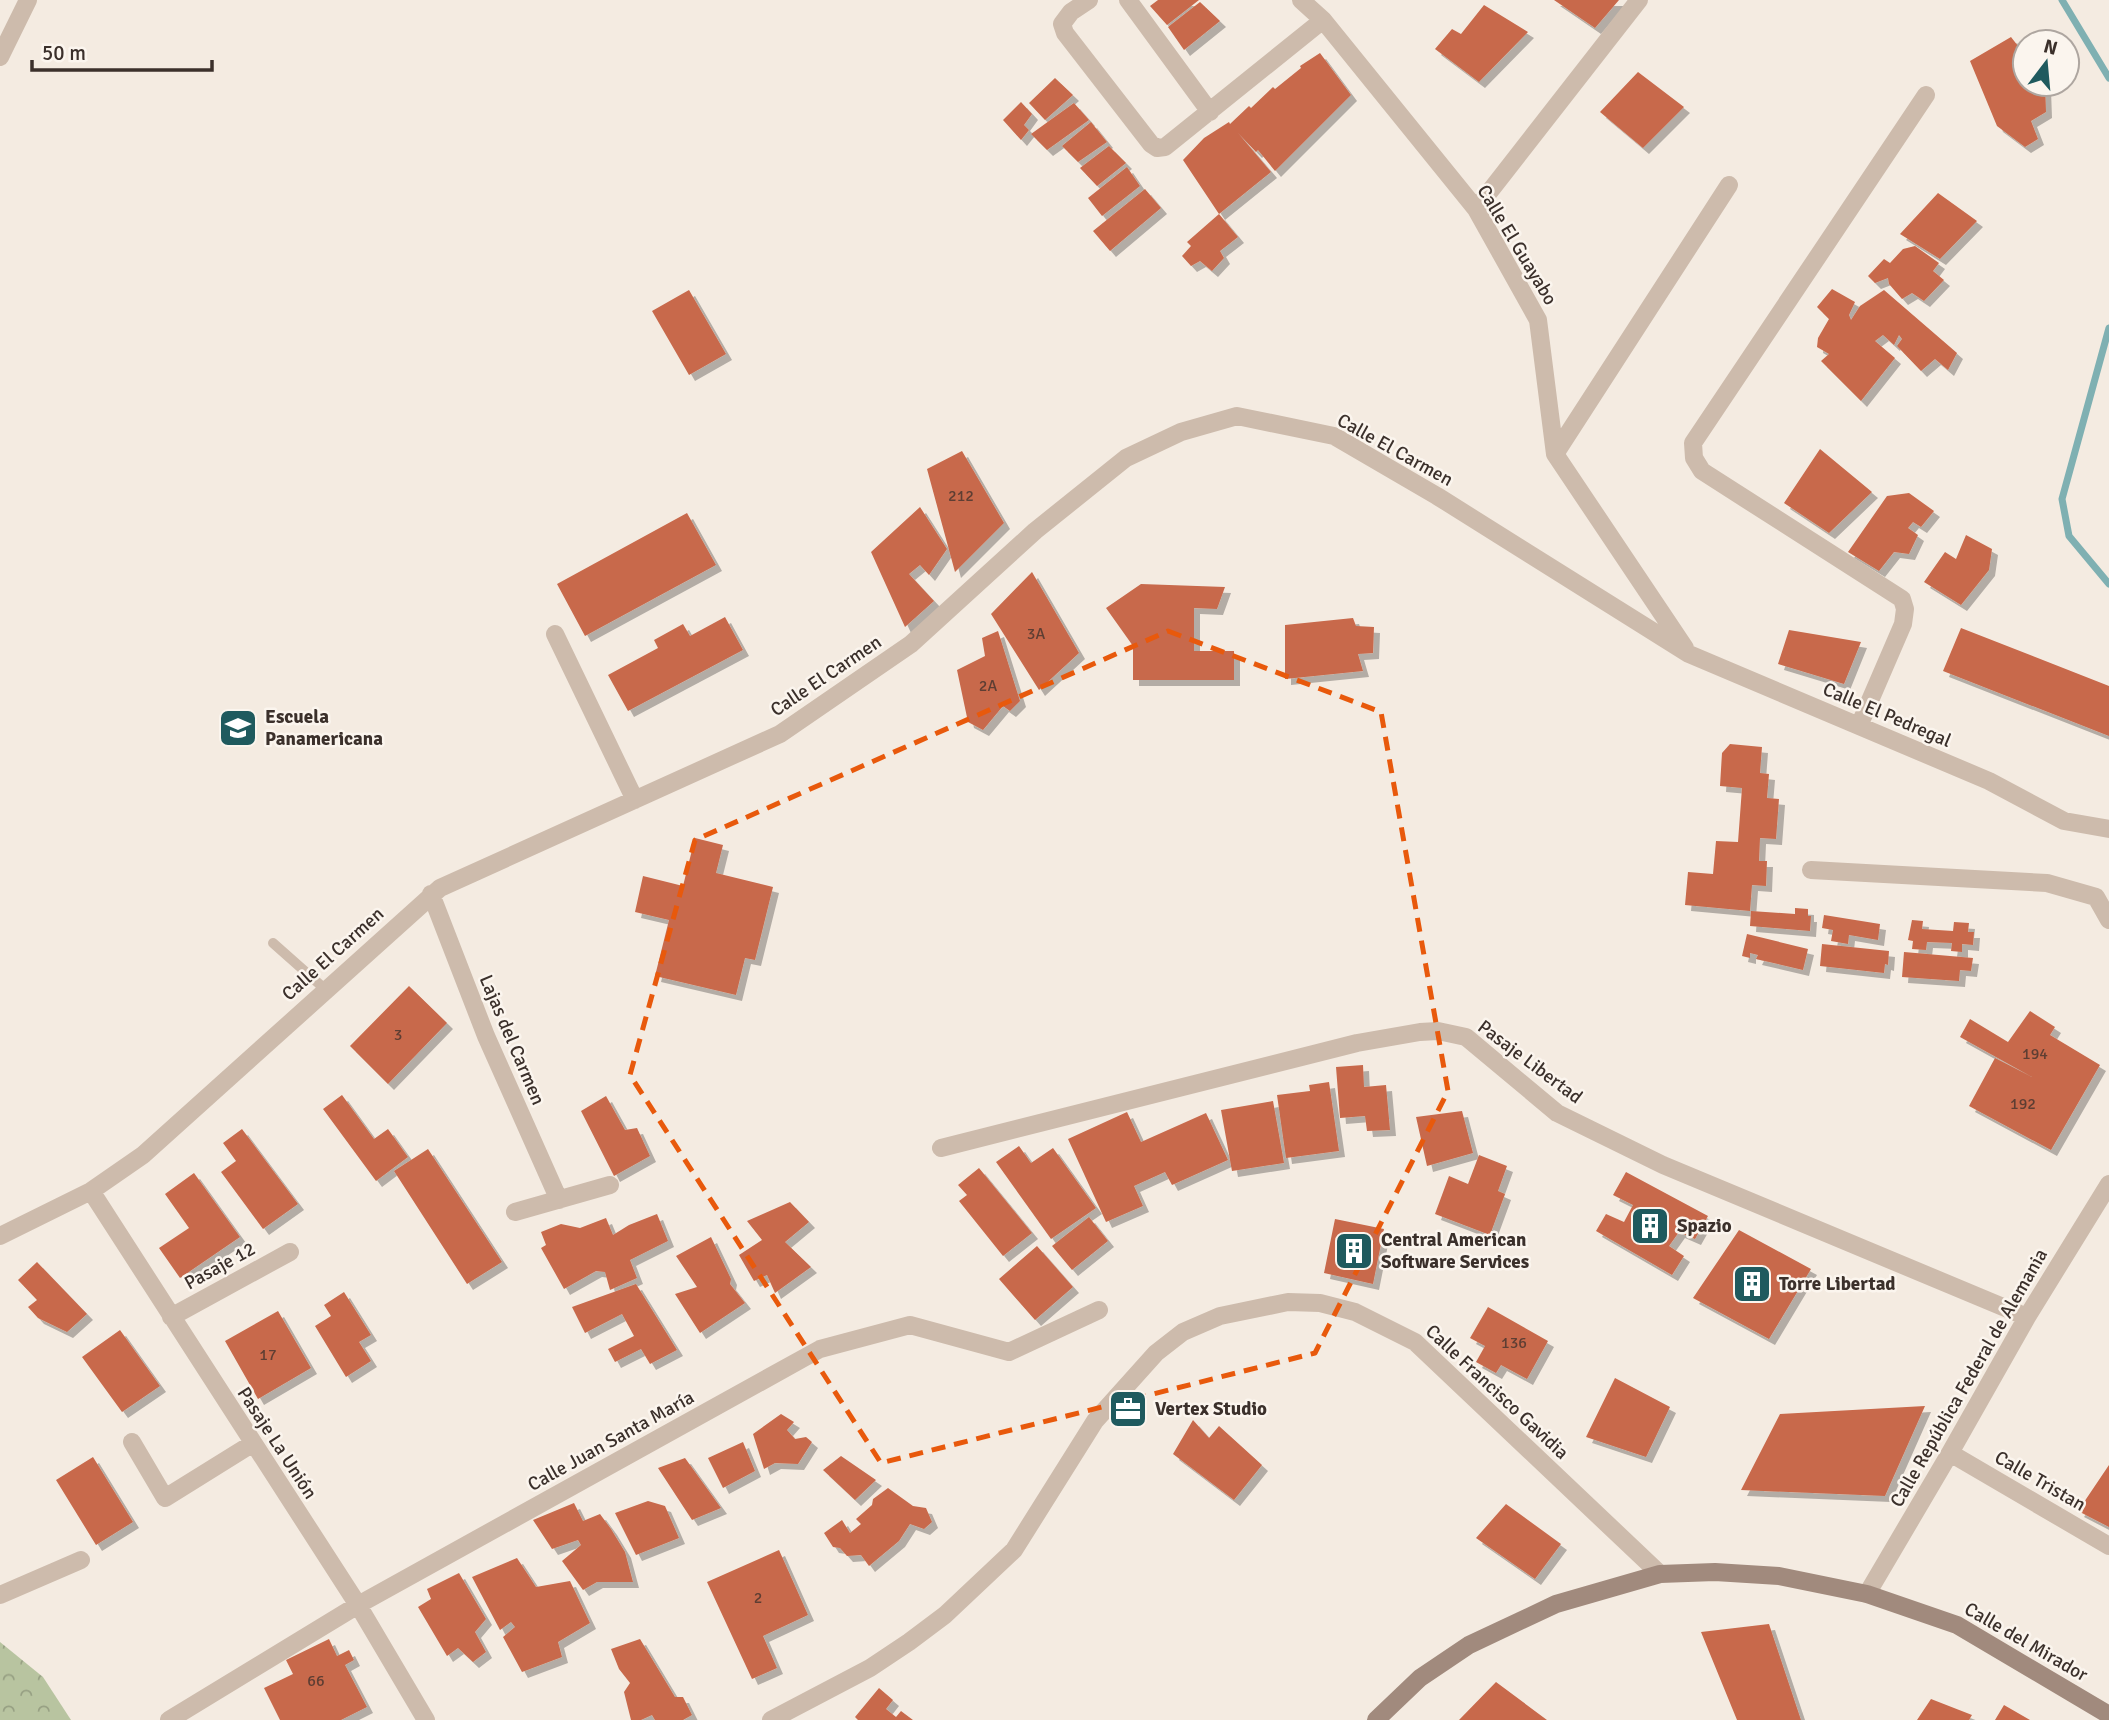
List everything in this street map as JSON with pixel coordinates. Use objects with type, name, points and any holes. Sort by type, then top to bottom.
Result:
[{"type":"street","points":[[0,57],[28,0]]},
{"type":"street","points":[[1089,0],[1065,18],[1062,24],[1065,33],[1151,144],[1157,148],[1165,147],[1323,20]]},
{"type":"street","points":[[1128,0],[1210,112]]},
{"type":"street","name":"Calle El Guayabo","points":[[1301,0],[1323,20],[1476,209],[1538,320],[1555,454],[1689,654]]},
{"type":"street","points":[[1476,209],[1639,0]]},
{"type":"street","points":[[1859,726],[1903,624],[1905,609],[1902,599],[1702,471],[1694,458],[1693,443],[1926,95]]},
{"type":"street","points":[[1555,454],[1729,185]]},
{"type":"street","name":"Calle El Carmen","points":[[0,1236],[91,1191],[143,1155],[431,894],[779,734],[911,644],[1035,531],[1126,458],[1181,432],[1237,416],[1334,436],[1437,496],[1689,654]]},
{"type":"street","points":[[555,634],[635,800]]},
{"type":"street","name":"Calle El Pedregal","points":[[1689,654],[1989,781],[2064,821],[2109,829]]},
{"type":"street","points":[[1811,870],[2048,883],[2096,897],[2109,920]]},
{"type":"street","name":"Lajas del Carmen","points":[[431,894],[485,1036],[559,1200]]},
{"type":"street","name":"Pasaje Libertad","points":[[941,1148],[1357,1044],[1438,1031],[1466,1037],[1557,1113],[1651,1159],[2026,1317]]},
{"type":"street","name":"Calle República Federal de Alemania","points":[[1867,1594],[2026,1317],[2109,1184]]},
{"type":"street","points":[[515,1212],[610,1185]]},
{"type":"street","name":"Pasaje La Unión","points":[[91,1191],[358,1605],[426,1720]]},
{"type":"street","name":"Pasaje 12","points":[[171,1317],[290,1252]]},
{"type":"street","name":"Calle Francisco Gavidia","points":[[771,1720],[870,1668],[909,1642],[945,1615],[1014,1550],[1095,1421],[1156,1353],[1183,1332],[1210,1320],[1276,1304],[1320,1303],[1355,1312],[1415,1342],[1660,1574]]},
{"type":"street","name":"Calle Juan Santa María","points":[[169,1720],[358,1605],[820,1349],[910,1325],[1009,1352],[1099,1310]]},
{"type":"street","points":[[132,1442],[165,1498],[252,1444]]},
{"type":"street","name":"Calle Tristan","points":[[1950,1453],[2109,1546]]},
{"type":"street","points":[[0,1595],[81,1560]]},
{"type":"street","name":"Calle del Mirador","points":[[1376,1720],[1420,1678],[1469,1645],[1556,1604],[1660,1574],[1715,1572],[1779,1576],[1867,1594],[1957,1625],[2109,1715]]},
{"type":"lane","points":[[273,943],[326,990]]},
{"type":"highlighted area","points":[[1168,631],[1381,712],[1448,1091],[1315,1353],[881,1463],[630,1075],[695,840]]},
{"type":"green space","points":[[0,1642],[43,1677],[71,1720],[0,1720]]},
{"type":"building","points":[[1158,0],[1199,0],[1167,25],[1150,6]]},
{"type":"building","points":[[1554,0],[1619,0],[1595,28]]},
{"type":"building","points":[[1200,2],[1220,21],[1184,50],[1168,27]]},
{"type":"building","points":[[1484,5],[1528,32],[1479,82],[1435,49],[1452,29],[1461,34]]},
{"type":"building","points":[[2011,37],[2011,98],[2046,98],[2046,112],[2031,121],[2038,139],[2025,147],[1997,126],[1970,61]]},
{"type":"building","points":[[1320,53],[1351,95],[1275,171],[1258,150],[1256,152],[1238,133],[1271,172],[1219,214],[1183,160],[1204,138],[1229,122],[1230,124],[1273,87],[1275,89],[1301,68],[1300,66]]},
{"type":"building","points":[[1638,72],[1684,107],[1643,148],[1600,112]]},
{"type":"building","points":[[1055,78],[1073,95],[1045,120],[1029,103]]},
{"type":"building","points":[[1021,102],[1032,114],[1024,125],[1029,130],[1021,140],[1003,120]]},
{"type":"building","points":[[1074,103],[1089,120],[1047,150],[1031,134]]},
{"type":"building","points":[[1091,122],[1107,142],[1078,162],[1062,146]]},
{"type":"building","points":[[1109,146],[1126,163],[1097,186],[1080,168]]},
{"type":"building","points":[[1127,167],[1140,186],[1102,216],[1088,198]]},
{"type":"building","points":[[1145,189],[1161,208],[1110,251],[1093,231]]},
{"type":"building","points":[[1938,193],[1977,221],[1940,259],[1900,234]]},
{"type":"building","points":[[1219,214],[1238,237],[1220,251],[1224,258],[1212,271],[1200,261],[1191,266],[1182,256],[1191,246],[1187,242]]},
{"type":"building","points":[[1915,246],[1939,263],[1933,271],[1944,280],[1924,301],[1912,293],[1902,299],[1889,284],[1888,278],[1875,283],[1868,276],[1884,259],[1890,263],[1903,249]]},
{"type":"building","points":[[1832,289],[1855,302],[1849,315],[1851,320],[1860,306],[1884,290],[1957,353],[1948,370],[1935,359],[1921,371],[1897,346],[1902,339],[1899,335],[1894,345],[1883,335],[1875,341],[1895,358],[1861,401],[1821,361],[1829,354],[1817,347],[1818,338],[1829,319],[1817,307]]},
{"type":"building","points":[[689,290],[726,354],[689,375],[652,311]]},
{"type":"building","points":[[1820,449],[1872,492],[1829,533],[1784,503]]},
{"type":"building","points":[[962,451],[1004,523],[955,572],[927,469]]},
{"type":"building","points":[[1909,493],[1934,511],[1921,527],[1913,522],[1908,528],[1918,535],[1909,554],[1894,552],[1879,571],[1848,552],[1887,496]]},
{"type":"building","points":[[920,507],[947,549],[929,575],[920,565],[909,574],[934,601],[905,627],[871,552]]},
{"type":"building","points":[[687,513],[716,565],[585,636],[557,584]]},
{"type":"building","points":[[1966,535],[1992,549],[1989,570],[1961,605],[1924,582],[1945,552],[1956,559]]},
{"type":"building","points":[[1032,572],[1079,653],[1039,690],[991,614]]},
{"type":"building","points":[[1141,584],[1225,587],[1217,609],[1194,608],[1194,651],[1234,651],[1234,680],[1133,680],[1133,646],[1106,608]]},
{"type":"building","points":[[725,617],[743,650],[628,711],[608,675],[658,648],[654,640],[683,624],[690,636]]},
{"type":"building","points":[[1353,618],[1356,626],[1374,627],[1373,653],[1358,654],[1363,671],[1285,679],[1285,625]]},
{"type":"building","points":[[1961,628],[2109,686],[2109,736],[1943,671]]},
{"type":"building","points":[[1789,630],[1861,642],[1844,684],[1778,664]]},
{"type":"building","points":[[998,631],[1020,701],[1010,711],[1003,706],[983,730],[968,722],[957,670],[985,656],[982,638]]},
{"type":"building","points":[[1730,744],[1762,747],[1760,773],[1769,774],[1767,798],[1779,799],[1776,839],[1760,838],[1759,861],[1767,861],[1766,886],[1752,885],[1750,911],[1685,905],[1688,872],[1713,874],[1716,841],[1738,842],[1742,788],[1720,786],[1722,753]]},
{"type":"building","points":[[695,838],[723,845],[716,873],[773,887],[755,960],[745,958],[736,995],[655,976],[669,920],[635,912],[643,876],[683,886]]},
{"type":"building","points":[[1795,908],[1808,909],[1808,916],[1811,916],[1810,931],[1750,926],[1751,911],[1795,914]]},
{"type":"building","points":[[1824,915],[1880,924],[1878,940],[1849,935],[1848,944],[1831,941],[1833,930],[1822,928]]},
{"type":"building","points":[[1912,920],[1923,921],[1922,929],[1953,931],[1954,922],[1969,923],[1968,932],[1974,932],[1973,945],[1962,944],[1962,952],[1951,951],[1952,943],[1927,942],[1926,950],[1912,949],[1913,941],[1908,940]]},
{"type":"building","points":[[1747,934],[1808,949],[1803,970],[1756,959],[1758,955],[1750,953],[1750,958],[1742,956]]},
{"type":"building","points":[[1822,944],[1889,951],[1888,965],[1885,964],[1884,973],[1820,966]]},
{"type":"building","points":[[1904,952],[1973,958],[1971,971],[1960,970],[1959,981],[1902,977]]},
{"type":"building","points":[[409,986],[447,1023],[388,1084],[350,1046]]},
{"type":"building","points":[[2030,1011],[2055,1027],[2050,1035],[2100,1065],[2051,1150],[1969,1106],[1995,1058],[2032,1077],[1960,1037],[1970,1019],[2008,1042]]},
{"type":"building","points":[[1363,1065],[1364,1087],[1386,1085],[1390,1130],[1367,1131],[1365,1116],[1340,1118],[1336,1067]]},
{"type":"building","points":[[1329,1082],[1339,1151],[1286,1158],[1277,1095],[1310,1091],[1309,1085]]},
{"type":"building","points":[[342,1095],[374,1139],[388,1129],[408,1157],[376,1181],[323,1109]]},
{"type":"building","points":[[606,1096],[625,1130],[637,1128],[650,1156],[614,1176],[581,1111]]},
{"type":"building","points":[[1273,1101],[1284,1163],[1232,1171],[1221,1110]]},
{"type":"building","points":[[1462,1111],[1473,1153],[1427,1166],[1416,1117]]},
{"type":"building","points":[[1127,1112],[1141,1142],[1206,1113],[1228,1160],[1172,1185],[1165,1172],[1134,1186],[1143,1206],[1106,1222],[1068,1139]]},
{"type":"building","points":[[242,1129],[298,1204],[263,1229],[221,1172],[236,1161],[223,1143]]},
{"type":"building","points":[[1019,1146],[1031,1163],[1053,1148],[1096,1208],[1051,1239],[996,1162]]},
{"type":"building","points":[[428,1149],[502,1262],[467,1284],[394,1171]]},
{"type":"building","points":[[1479,1155],[1507,1166],[1498,1191],[1505,1194],[1490,1235],[1435,1214],[1449,1176],[1468,1184]]},
{"type":"building","points":[[979,1168],[1032,1233],[1003,1256],[959,1201],[967,1195],[958,1185]]},
{"type":"building","name":"Spazio","points":[[1626,1172],[1708,1216],[1695,1239],[1679,1232],[1669,1246],[1684,1256],[1672,1275],[1596,1231],[1606,1214],[1624,1222],[1633,1205],[1613,1195]]},
{"type":"building","points":[[194,1173],[240,1237],[180,1278],[159,1248],[189,1228],[165,1194]]},
{"type":"building","points":[[790,1202],[809,1222],[785,1242],[811,1267],[775,1293],[767,1275],[754,1281],[739,1255],[762,1240],[747,1221]]},
{"type":"building","points":[[657,1214],[668,1241],[630,1260],[637,1278],[610,1290],[605,1272],[596,1271],[564,1289],[541,1248],[546,1245],[541,1232],[561,1224],[580,1228],[606,1218],[613,1235],[629,1225]]},
{"type":"building","points":[[1089,1217],[1108,1241],[1072,1270],[1052,1246]]},
{"type":"building","name":"Central American Software Services","points":[[1335,1219],[1384,1229],[1373,1284],[1324,1273]]},
{"type":"building","name":"Torre Libertad","points":[[1739,1230],[1811,1269],[1769,1339],[1693,1298]]},
{"type":"building","points":[[711,1237],[731,1279],[730,1284],[745,1303],[700,1333],[675,1294],[697,1287],[676,1256]]},
{"type":"building","points":[[1037,1246],[1073,1287],[1035,1320],[999,1279]]},
{"type":"building","points":[[37,1262],[87,1314],[67,1332],[38,1318],[28,1307],[37,1300],[18,1280]]},
{"type":"building","points":[[636,1284],[677,1350],[650,1364],[641,1349],[615,1362],[608,1349],[634,1336],[622,1314],[585,1333],[572,1307]]},
{"type":"building","points":[[344,1292],[371,1335],[359,1342],[371,1361],[346,1377],[315,1326],[331,1316],[324,1305]]},
{"type":"building","points":[[1488,1307],[1548,1341],[1527,1379],[1501,1365],[1496,1373],[1476,1362],[1485,1346],[1470,1338]]},
{"type":"building","points":[[278,1311],[311,1368],[258,1399],[225,1341]]},
{"type":"building","points":[[120,1330],[160,1386],[122,1412],[82,1357]]},
{"type":"building","points":[[1615,1378],[1670,1407],[1646,1457],[1586,1437]]},
{"type":"building","points":[[1925,1406],[1885,1496],[1741,1490],[1780,1414]]},
{"type":"building","points":[[781,1414],[794,1422],[787,1430],[795,1439],[806,1437],[812,1442],[798,1464],[775,1463],[764,1469],[753,1434]]},
{"type":"building","points":[[1193,1420],[1209,1438],[1219,1426],[1262,1465],[1234,1500],[1173,1454]]},
{"type":"building","points":[[743,1442],[755,1471],[723,1488],[708,1458]]},
{"type":"building","points":[[841,1456],[876,1480],[855,1500],[823,1470]]},
{"type":"building","points":[[93,1457],[133,1522],[96,1545],[56,1480]]},
{"type":"building","points":[[685,1458],[721,1508],[692,1520],[658,1468]]},
{"type":"building","points":[[2109,1465],[2109,1527],[2078,1511]]},
{"type":"building","points":[[888,1488],[913,1506],[926,1508],[932,1522],[924,1529],[910,1524],[899,1541],[869,1566],[861,1555],[847,1556],[840,1548],[833,1547],[824,1533],[842,1520],[850,1533],[861,1524],[856,1519],[872,1505],[873,1499]]},
{"type":"building","points":[[648,1501],[665,1506],[679,1538],[636,1555],[615,1513]]},
{"type":"building","points":[[574,1503],[583,1521],[600,1514],[625,1552],[633,1582],[597,1582],[583,1590],[562,1561],[581,1545],[578,1540],[552,1549],[533,1520]]},
{"type":"building","points":[[1506,1504],[1561,1544],[1535,1579],[1476,1538]]},
{"type":"building","points":[[779,1550],[808,1615],[763,1636],[777,1668],[752,1679],[707,1582]]},
{"type":"building","points":[[517,1558],[536,1587],[570,1581],[590,1623],[558,1642],[562,1657],[522,1672],[503,1637],[515,1627],[511,1622],[500,1630],[472,1577]]},
{"type":"building","points":[[459,1573],[486,1619],[475,1632],[486,1652],[473,1662],[458,1648],[447,1656],[418,1607],[431,1599],[427,1589]]},
{"type":"building","points":[[1769,1624],[1801,1720],[1737,1720],[1701,1632]]},
{"type":"building","points":[[329,1639],[337,1656],[349,1650],[354,1660],[345,1665],[367,1707],[341,1720],[280,1720],[264,1688],[293,1674],[286,1660]]},
{"type":"building","points":[[640,1639],[675,1697],[683,1697],[692,1715],[683,1720],[655,1720],[652,1715],[641,1720],[631,1720],[624,1692],[630,1683],[619,1669],[611,1649]]},
{"type":"building","points":[[1496,1682],[1547,1720],[1459,1720]]},
{"type":"building","points":[[879,1688],[893,1700],[886,1709],[896,1717],[901,1711],[913,1720],[858,1720],[855,1717]]},
{"type":"building","points":[[1931,1699],[1972,1715],[1969,1720],[1917,1720]]},
{"type":"building","points":[[2004,1705],[2030,1720],[1995,1720]]},
{"type":"waterway","points":[[2062,0],[2109,78]]},
{"type":"waterway","points":[[2109,328],[2062,499],[2069,536],[2109,584]]},
{"type":"place","name":"Escuela Panamericana","points":[[238,728]]},
{"type":"place","name":"Spazio","points":[[1650,1226]]},
{"type":"place","name":"Central American Software Services","points":[[1354,1251]]},
{"type":"place","name":"Torre Libertad","points":[[1752,1284]]},
{"type":"place","name":"Vertex Studio","points":[[1128,1409]]}]
